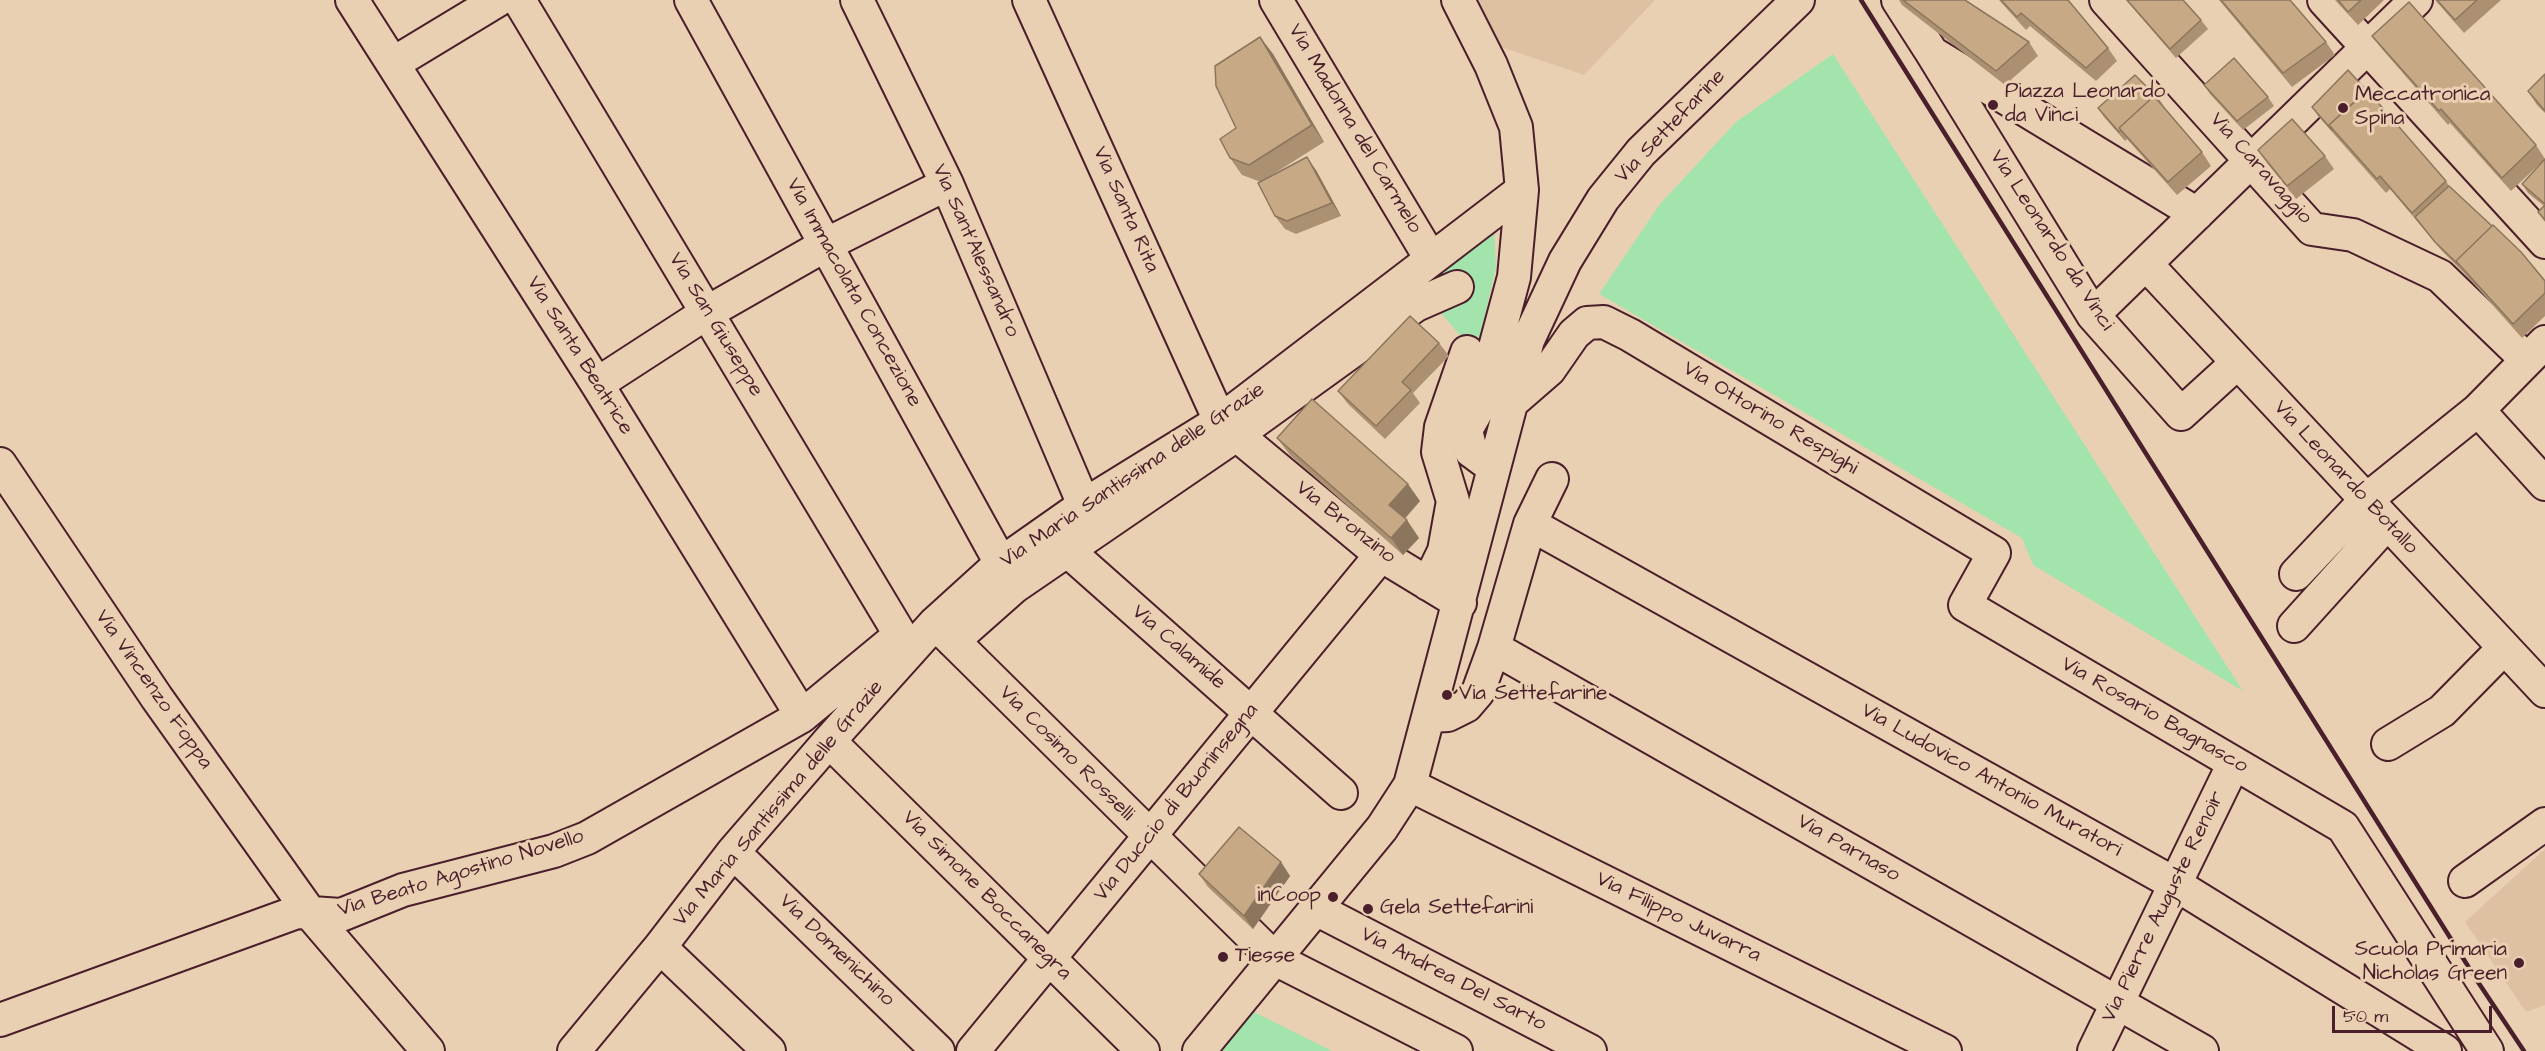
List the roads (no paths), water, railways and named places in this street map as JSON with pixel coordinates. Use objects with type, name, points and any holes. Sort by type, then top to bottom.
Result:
[{"type":"street","name":"Via Santa Beatrice","points":[[352,0],[597,384],[802,716]]},
{"type":"street","points":[[394,63],[498,0]]},
{"type":"street","name":"Via San Giuseppe","points":[[519,0],[905,643]]},
{"type":"street","name":"Via Immacolata Concezione","points":[[691,0],[1007,575]]},
{"type":"street","name":"Via Sant'Alessandro","points":[[857,0],[947,184],[1084,505]]},
{"type":"street","name":"Via Santa Rita","points":[[1029,0],[1228,428]]},
{"type":"street","name":"Via Madonna del Carmelo","points":[[1276,0],[1431,258]]},
{"type":"street","points":[[1458,0],[1491,65],[1516,127],[1522,190],[1514,277],[1479,407],[1466,430],[1471,451],[1494,468]]},
{"type":"street","name":"Via Settefarine","points":[[1199,1051],[1382,828],[1410,785],[1528,340],[1565,261],[1603,199],[1641,152],[1798,0]]},
{"type":"street","name":"Via Leonardo da Vinci","points":[[1898,0],[2093,315],[2181,414],[2237,363]]},
{"type":"street","name":"Via Caravaggio","points":[[2106,0],[2312,229],[2353,235],[2440,276],[2536,351]]},
{"type":"street","points":[[2324,0],[2545,242]]},
{"type":"street","points":[[2093,315],[2416,0]]},
{"type":"street","points":[[1932,53],[2197,214]]},
{"type":"street","points":[[597,384],[708,312],[827,244],[947,184]]},
{"type":"street","name":"Via Maria Santissima delle Grazie","points":[[1007,575],[1068,551],[1228,428],[1431,258],[1522,190]]},
{"type":"street","name":"Via Leonardo Botallo","points":[[2146,264],[2545,691]]},
{"type":"street","points":[[1228,428],[1416,305],[1457,287]]},
{"type":"street","name":"Via Ottorino Respighi","points":[[1511,403],[1549,370],[1581,328],[1587,323],[1604,322],[1630,335],[1994,553],[1965,605]]},
{"type":"street","points":[[2296,574],[2366,500],[2478,410],[2536,351]]},
{"type":"street","points":[[1428,584],[1444,551],[1453,501],[1438,452],[1441,427],[1467,352]]},
{"type":"street","points":[[2478,410],[2545,484]]},
{"type":"street","name":"Via Maria Santissima delle Grazie","points":[[802,716],[905,643],[944,632],[1084,505],[1228,428]]},
{"type":"street","name":"Via Bronzino","points":[[1228,428],[1381,555],[1460,603]]},
{"type":"street","name":"Via Vincenzo Foppa","points":[[0,464],[157,698],[310,913],[428,1051]]},
{"type":"street","points":[[1430,716],[1448,715],[1466,705],[1478,692],[1494,648],[1530,524],[1552,479]]},
{"type":"street","points":[[2294,626],[2386,523]]},
{"type":"street","name":"Via Ludovico Antonio Muratori","points":[[1530,524],[2175,884],[2445,1051]]},
{"type":"street","name":"Via Calamide","points":[[1068,551],[1341,793]]},
{"type":"street","name":"Via Duccio di Buoninsegna","points":[[973,1051],[1381,555]]},
{"type":"street","name":"Via Rosario Bagnasco","points":[[1965,605],[2343,827],[2487,1051]]},
{"type":"street","name":"Via Cosimo Rosselli","points":[[944,632],[1275,959],[1456,1051]]},
{"type":"street","name":"Via Maria Santissima delle Grazie","points":[[574,1051],[734,852],[829,741],[905,643]]},
{"type":"street","name":"Via Parnaso","points":[[1494,648],[2202,1051]]},
{"type":"street","points":[[2388,744],[2442,711],[2504,648]]},
{"type":"street","name":"Via Beato Agostino Novello","points":[[0,1020],[297,912],[342,915],[403,890],[554,851],[587,838],[802,716]]},
{"type":"street","name":"Via Simone Boccanegra","points":[[829,741],[1143,1051]]},
{"type":"street","name":"Via Pierre Auguste Renoir","points":[[2094,1051],[2234,763]]},
{"type":"street","name":"Via Filippo Juvarra","points":[[1410,785],[1945,1051]]},
{"type":"street","points":[[2465,881],[2545,824]]},
{"type":"street","name":"Via Domenichino","points":[[734,852],[938,1051]]},
{"type":"street","name":"Via Andrea Del Sarto","points":[[1316,909],[1590,1051]]},
{"type":"street","points":[[660,946],[769,1051]]},
{"type":"railway","points":[[1861,0],[2478,982],[2524,1051]]},
{"type":"place","name":"Piazza Leonardo da Vinci","points":[[1993,105]]},
{"type":"place","name":"Meccatronica Spina","points":[[2343,108]]},
{"type":"place","name":"Via Settefarine","points":[[1447,695]]},
{"type":"place","name":"inCoop","points":[[1333,897]]},
{"type":"place","name":"Gela Settefarini","points":[[1368,909]]},
{"type":"place","name":"Tiesse","points":[[1223,957]]},
{"type":"place","name":"Scuola Primaria Nicholas Green","points":[[2519,963]]}]
